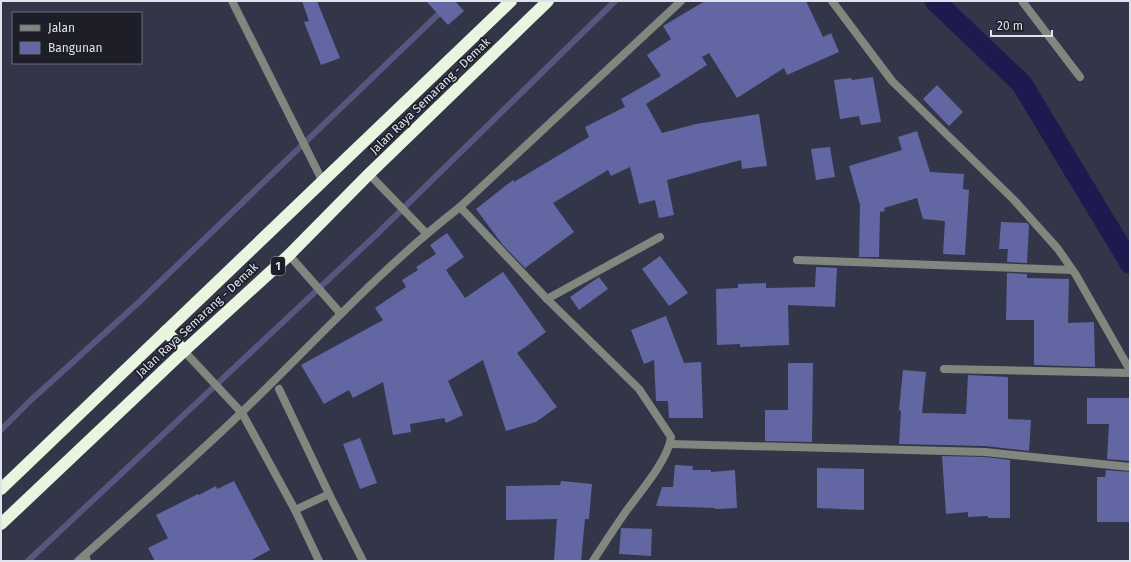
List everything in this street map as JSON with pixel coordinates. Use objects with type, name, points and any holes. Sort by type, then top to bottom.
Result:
[{"type":"highway","name":"Jalan Raya Semarang - Demak","points":[[2,487],[511,1]]},
{"type":"highway","name":"Jalan Raya Semarang - Demak","points":[[1,524],[184,351],[293,260],[369,174],[548,1]]},
{"type":"highway","points":[[166,331],[184,351]]},
{"type":"street","points":[[232,1],[323,182]]},
{"type":"street","points":[[84,559],[242,413],[341,314],[426,233],[460,207],[681,1]]},
{"type":"street","points":[[832,1],[892,81],[1014,200],[1058,249],[1072,270],[1130,371]]},
{"type":"street","points":[[1022,1],[1080,77]]},
{"type":"street","points":[[369,174],[426,233]]},
{"type":"street","points":[[460,207],[547,299],[639,389],[671,437],[670,444],[656,469],[593,561]]},
{"type":"street","points":[[547,299],[660,237]]},
{"type":"street","points":[[293,260],[341,314]]},
{"type":"street","points":[[797,260],[1072,270]]},
{"type":"street","points":[[184,351],[242,413],[295,510],[319,561]]},
{"type":"street","points":[[944,369],[1130,371]]},
{"type":"street","points":[[279,389],[363,561]]},
{"type":"street","points":[[670,444],[985,452],[1130,467]]},
{"type":"street","points":[[295,510],[329,494]]},
{"type":"building","points":[[302,1],[317,1],[340,58],[321,65],[304,22],[309,21]]},
{"type":"building","points":[[426,1],[455,1],[464,11],[448,25]]},
{"type":"building","points":[[705,1],[806,1],[823,37],[831,33],[839,52],[787,75],[784,68],[737,98],[709,53],[702,57],[707,65],[646,104],[662,133],[696,124],[759,114],[767,166],[742,169],[741,160],[667,180],[674,215],[659,218],[655,200],[639,204],[630,167],[611,176],[608,170],[553,203],[574,232],[525,268],[502,244],[476,209],[513,180],[514,182],[589,137],[585,127],[625,107],[621,99],[661,76],[647,55],[671,39],[663,26]]},
{"type":"building","points":[[873,77],[881,122],[861,125],[859,116],[840,119],[834,80],[851,78],[852,80]]},
{"type":"building","points":[[937,85],[963,112],[949,126],[923,99]]},
{"type":"building","points":[[917,131],[930,172],[964,174],[963,189],[969,190],[965,255],[943,254],[945,221],[923,219],[917,198],[884,208],[885,211],[880,212],[879,257],[859,257],[860,205],[849,166],[902,150],[898,137]]},
{"type":"building","points":[[830,147],[835,177],[816,180],[811,149]]},
{"type":"building","points":[[1001,222],[1027,223],[1029,225],[1027,263],[1007,262],[1008,249],[999,249]]},
{"type":"building","points":[[447,233],[464,257],[446,270],[465,298],[503,272],[546,332],[517,353],[557,407],[536,422],[506,431],[483,360],[448,381],[463,415],[446,423],[444,418],[410,424],[411,432],[393,435],[383,382],[353,398],[349,390],[324,404],[301,365],[383,320],[375,308],[406,287],[402,280],[418,270],[416,267],[436,254],[430,245]]},
{"type":"building","points":[[660,256],[688,293],[669,306],[642,269]]},
{"type":"building","points":[[816,267],[837,268],[835,307],[788,305],[789,345],[740,347],[740,344],[717,345],[716,289],[738,288],[738,284],[766,283],[766,288],[815,287]]},
{"type":"building","points":[[1007,273],[1027,274],[1027,278],[1069,279],[1068,323],[1094,322],[1095,367],[1034,365],[1034,320],[1006,320]]},
{"type":"building","points":[[599,277],[608,289],[579,310],[570,297]]},
{"type":"building","points":[[666,316],[684,363],[701,362],[703,418],[669,418],[668,401],[656,401],[654,360],[644,364],[631,330]]},
{"type":"building","points":[[788,363],[813,363],[812,442],[765,441],[765,410],[788,410]]},
{"type":"building","points":[[903,370],[926,372],[922,413],[966,414],[968,375],[1008,377],[1008,419],[1031,420],[1029,451],[985,446],[899,444],[901,411],[899,410]]},
{"type":"building","points":[[1087,398],[1130,398],[1130,461],[1107,459],[1109,424],[1087,424]]},
{"type":"building","points":[[360,438],[377,483],[360,489],[343,444]]},
{"type":"building","points":[[942,456],[985,457],[1010,460],[1010,518],[988,518],[988,516],[968,517],[968,512],[946,514]]},
{"type":"building","points":[[675,465],[693,466],[692,470],[711,470],[711,472],[735,470],[737,508],[715,509],[656,506],[662,487],[673,487]]},
{"type":"building","points":[[817,468],[864,469],[864,510],[817,508]]},
{"type":"building","points":[[1106,470],[1130,472],[1130,522],[1097,522],[1097,477],[1105,477]]},
{"type":"building","points":[[234,481],[270,550],[250,561],[155,561],[148,548],[168,538],[156,515],[216,486],[217,489]]},
{"type":"building","points":[[561,481],[592,484],[589,519],[585,519],[581,561],[554,560],[557,519],[506,520],[506,486],[560,485]]},
{"type":"building","points":[[621,528],[652,529],[651,556],[619,554]]},
{"type":"waterway","points":[[1,430],[31,400],[138,303],[452,1]]},
{"type":"waterway","points":[[28,561],[377,234],[615,1]]},
{"type":"waterway","points":[[935,1],[1022,84],[1130,263]]}]
